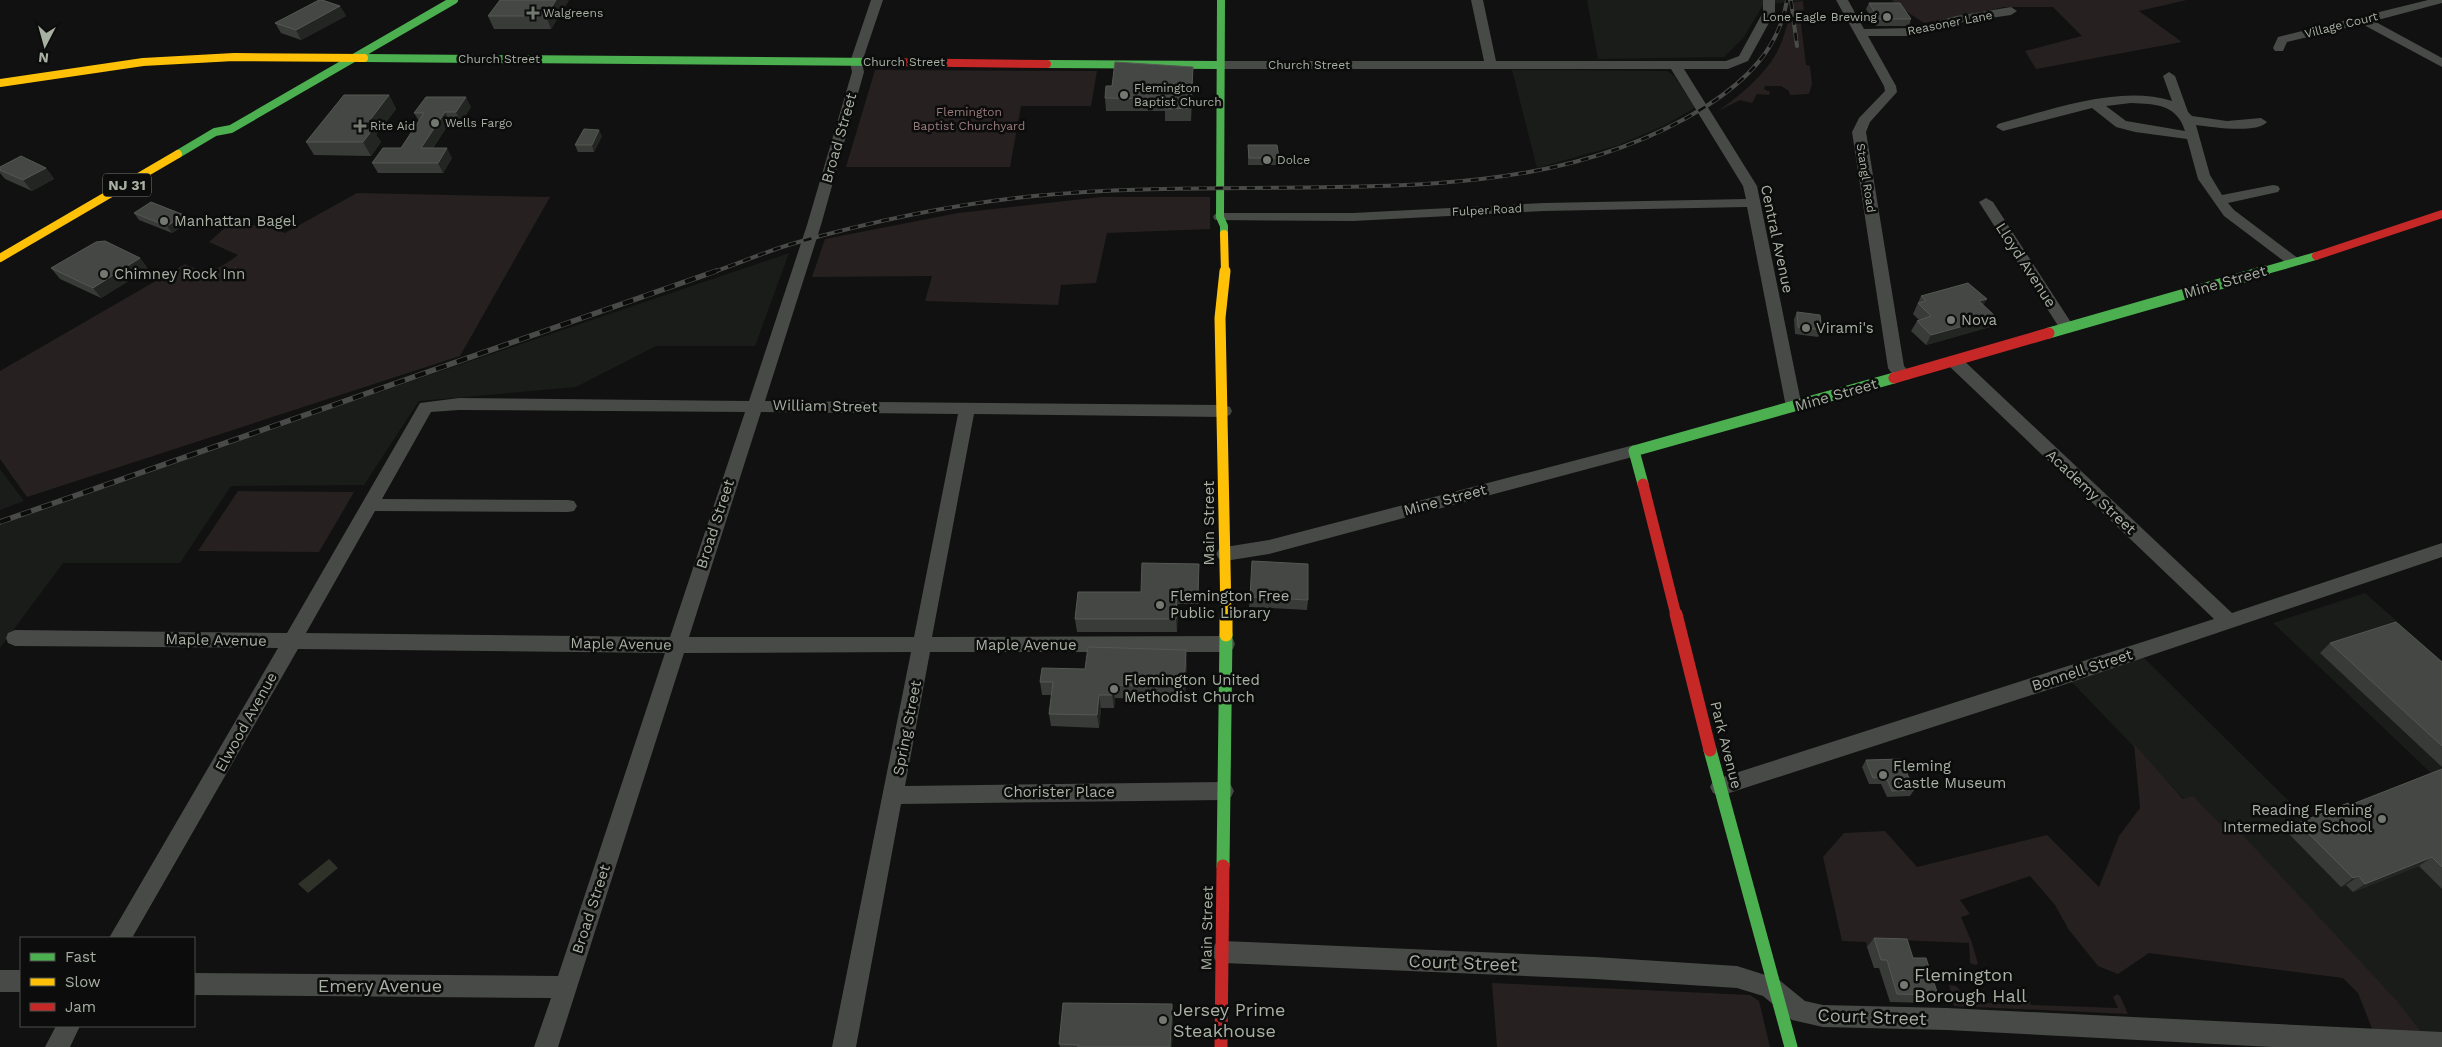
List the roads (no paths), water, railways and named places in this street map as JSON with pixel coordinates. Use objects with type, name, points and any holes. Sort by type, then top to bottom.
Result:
[{"type":"main road","name":"NJ 31","points":[[215,132],[219,125],[436,0]]},
{"type":"main road","name":"NJ 31","points":[[0,258],[215,132],[231,129],[454,0]]},
{"type":"main road","name":"Main Street","points":[[1221,0],[1220,217],[1224,226],[1225,285],[1220,318],[1224,411],[1226,644],[1221,1047]]},
{"type":"main road","name":"Church Street","points":[[0,82],[143,62],[234,57],[1220,65]]},
{"type":"main road","name":"Mine Street","points":[[1634,451],[1954,361],[2309,258],[2439,218]]},
{"type":"main road","name":"Park Avenue","points":[[1634,451],[1720,787],[1791,1047]]},
{"type":"street","name":"Broad Street","points":[[546,1047],[823,194],[858,72],[856,62],[877,0]]},
{"type":"street","points":[[1477,0],[1491,65]]},
{"type":"street","name":"Church Street","points":[[1220,65],[1728,65],[1740,62],[1744,58],[1769,12],[1769,0]]},
{"type":"street","name":"Stangl Road","points":[[1842,0],[1891,92],[1864,121],[1859,132],[1896,368],[1904,375]]},
{"type":"street","name":"Village Court","points":[[2279,48],[2282,40],[2438,1]]},
{"type":"street","name":"Reasoner Lane","points":[[1859,33],[1912,32],[1956,20],[2011,11]]},
{"type":"street","points":[[2362,19],[2442,62]]},
{"type":"street","name":"Central Avenue","points":[[1676,66],[1748,180],[1794,407]]},
{"type":"street","points":[[2169,76],[2193,136],[2203,176],[2229,213],[2294,262]]},
{"type":"street","points":[[2003,127],[2122,98],[2164,102],[2185,116],[2227,124],[2261,122]]},
{"type":"street","points":[[2095,104],[2121,124],[2142,130],[2193,136]]},
{"type":"street","points":[[2219,199],[2235,198],[2273,189]]},
{"type":"street","points":[[2219,199],[2239,209],[2309,258]]},
{"type":"street","name":"Lloyd Avenue","points":[[1986,202],[2067,328]]},
{"type":"street","name":"Fulper Road","points":[[1220,217],[1353,217],[1544,207],[1753,204]]},
{"type":"street","name":"Academy Street","points":[[1954,361],[2229,622]]},
{"type":"street","name":"William Street","points":[[426,407],[459,404],[754,405],[1224,411]]},
{"type":"street","name":"Elwood Avenue","points":[[121,937],[206,792],[426,407]]},
{"type":"street","name":"Spring Street","points":[[844,1047],[967,409]]},
{"type":"street","name":"Mine Street","points":[[1225,554],[1269,547],[1634,451]]},
{"type":"street","points":[[369,505],[568,506]]},
{"type":"street","name":"Bonnell Street","points":[[1720,787],[1769,773],[2442,550]]},
{"type":"street","name":"Maple Avenue","points":[[16,638],[675,645],[1226,644]]},
{"type":"street","name":"Chorister Place","points":[[894,795],[1224,791]]},
{"type":"street","name":"Court Street","points":[[1223,952],[1595,968],[1737,977],[1770,987],[1800,1012],[1823,1016],[1956,1020],[2442,1044]]},
{"type":"street","points":[[0,981],[20,981]]},
{"type":"street","name":"Emery Avenue","points":[[195,984],[566,987]]},
{"type":"street","points":[[57,1047],[68,1027]]},
{"type":"railway","points":[[713,272],[785,246],[824,235],[914,214],[1004,199],[1072,193],[1185,188],[1432,184],[1480,179],[1573,163],[1618,149],[1662,130],[1720,97],[1747,75],[1768,49],[1777,34],[1787,0]]},
{"type":"railway","points":[[1791,1],[1797,46]]},
{"type":"railway","points":[[0,522],[716,271]]},
{"type":"place","name":"Walgreens","points":[[533,13]]},
{"type":"place","name":"Lone Eagle Brewing","points":[[1887,17]]},
{"type":"place","name":"Flemington Baptist Church","points":[[1124,95]]},
{"type":"place","name":"Wells Fargo","points":[[435,123]]},
{"type":"place","name":"Rite Aid","points":[[360,126]]},
{"type":"place","name":"Dolce","points":[[1267,160]]},
{"type":"place","name":"Manhattan Bagel","points":[[164,221]]},
{"type":"place","name":"Chimney Rock Inn","points":[[104,274]]},
{"type":"place","name":"Nova","points":[[1951,320]]},
{"type":"place","name":"Virami's","points":[[1806,328]]},
{"type":"place","name":"Flemington Free Public Library","points":[[1160,605]]},
{"type":"place","name":"Flemington United Methodist Church","points":[[1114,689]]},
{"type":"place","name":"Fleming Castle Museum","points":[[1883,775]]},
{"type":"place","name":"Reading Fleming Intermediate School","points":[[2382,819]]},
{"type":"place","name":"Flemington Borough Hall","points":[[1904,985]]},
{"type":"place","name":"Jersey Prime Steakhouse","points":[[1163,1020]]},
{"type":"park label","name":"Flemington Baptist Churchyard","points":[[969,119]]}]
